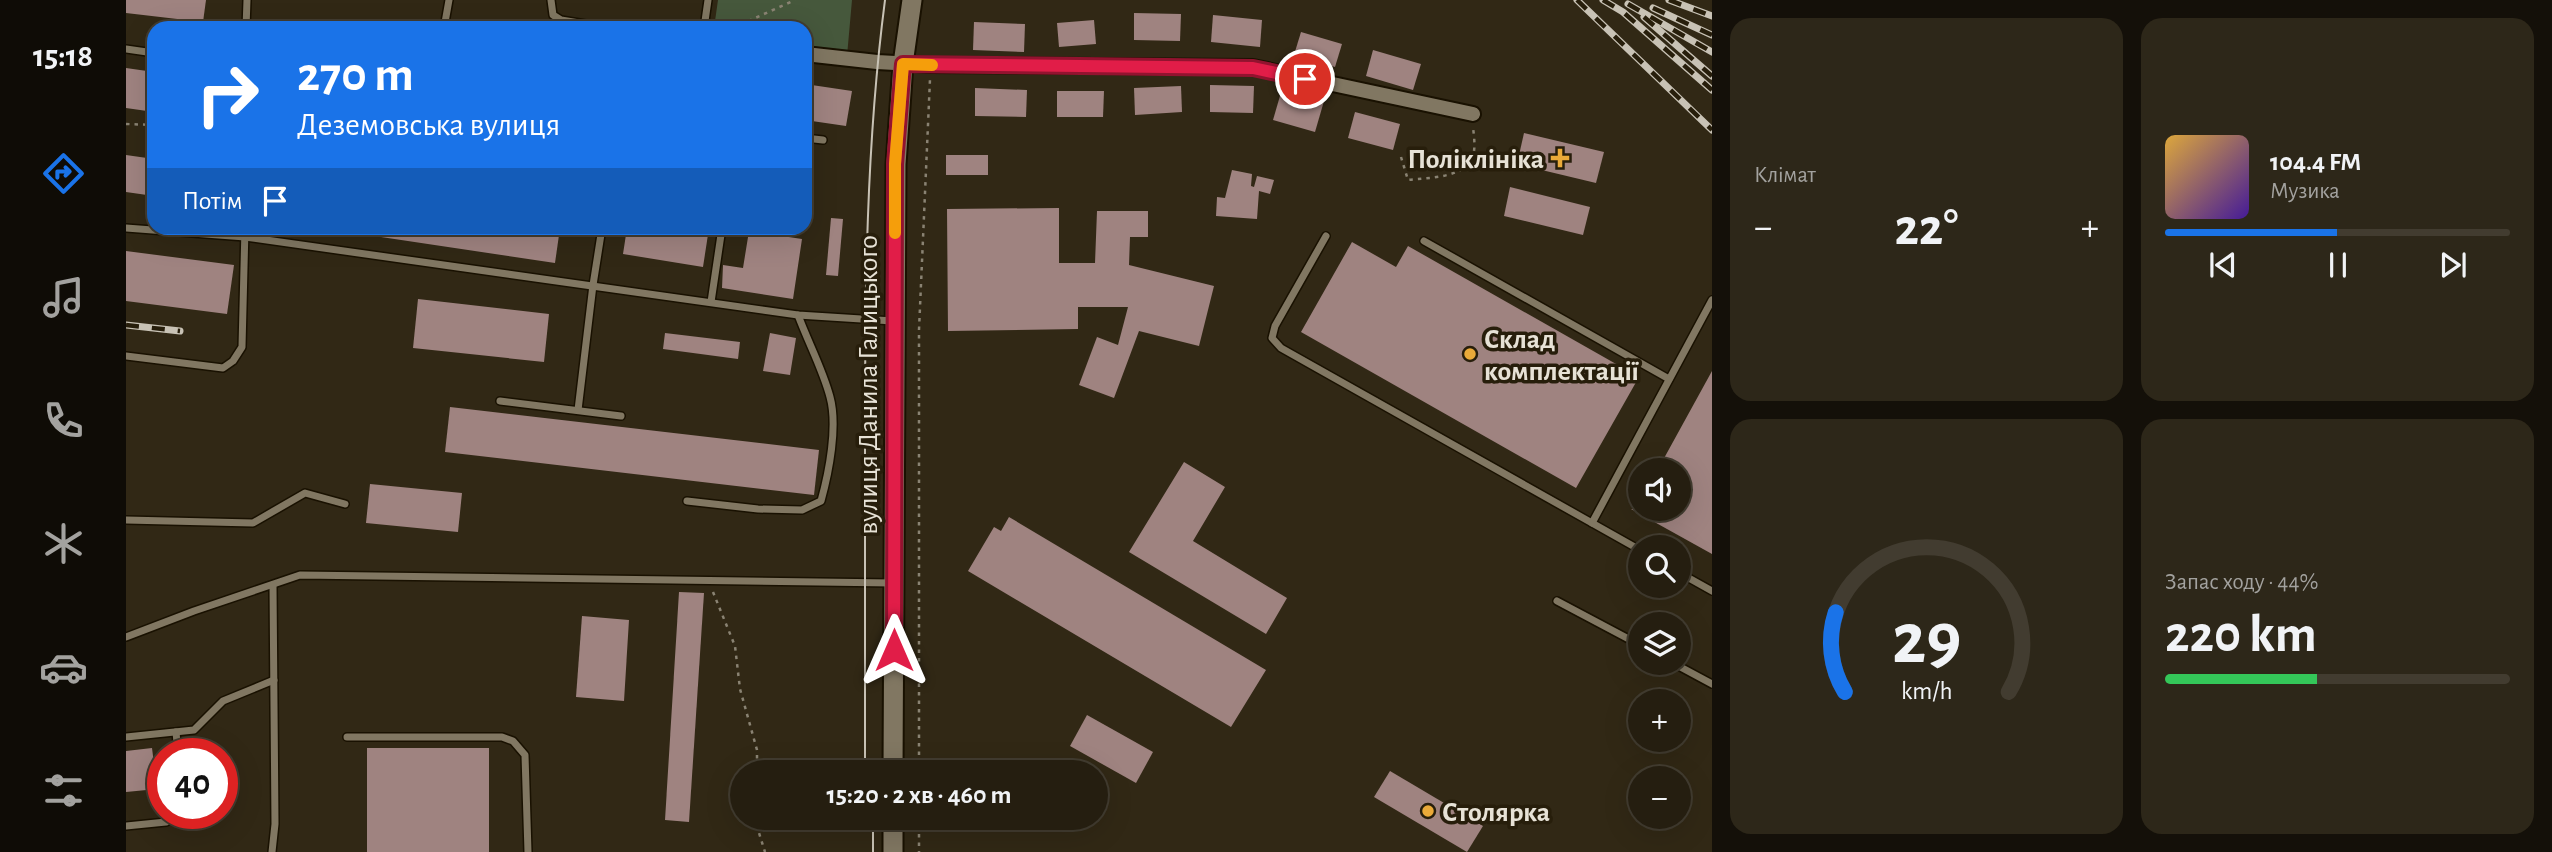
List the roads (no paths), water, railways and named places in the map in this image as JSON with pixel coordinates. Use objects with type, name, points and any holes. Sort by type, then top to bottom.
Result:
[{"type":"street","name":"вулиця Данила Галицького","points":[[893,760],[895,164],[903,64],[912,0]]},
{"type":"street","points":[[812,55],[931,65],[1253,68],[1473,114]]},
{"type":"street","points":[[893,830],[893,852]]},
{"type":"lane","points":[[246,21],[247,0]]},
{"type":"lane","points":[[445,21],[449,0]]},
{"type":"lane","points":[[551,0],[553,15],[567,21]]},
{"type":"lane","points":[[705,21],[708,0]]},
{"type":"lane","points":[[126,49],[147,52]]},
{"type":"lane","points":[[812,139],[823,140]]},
{"type":"lane","points":[[126,228],[147,230]]},
{"type":"lane","points":[[219,235],[798,315],[895,321]]},
{"type":"lane","points":[[578,410],[601,235]]},
{"type":"lane","points":[[711,302],[721,235]]},
{"type":"lane","points":[[1326,236],[1275,326],[1272,338],[1281,348],[1628,543]]},
{"type":"lane","points":[[126,356],[223,368],[233,360],[242,347],[245,237]]},
{"type":"lane","points":[[1424,241],[1669,379]]},
{"type":"lane","points":[[1592,523],[1712,300]]},
{"type":"lane","points":[[687,501],[758,509],[802,510],[821,501],[827,479],[833,428],[831,399],[798,315]]},
{"type":"lane","points":[[500,401],[621,416]]},
{"type":"lane","points":[[126,520],[253,523],[305,493],[345,504]]},
{"type":"lane","points":[[126,637],[300,575],[894,583]]},
{"type":"lane","points":[[1691,579],[1712,591]]},
{"type":"lane","points":[[272,852],[275,824],[273,584]]},
{"type":"lane","points":[[1557,601],[1628,639]]},
{"type":"lane","points":[[1691,673],[1712,684]]},
{"type":"lane","points":[[126,737],[194,730],[223,701],[274,680]]},
{"type":"lane","points":[[176,732],[177,738]]},
{"type":"lane","points":[[346,737],[502,737],[513,741],[525,755],[527,852]]},
{"type":"lane","points":[[126,826],[147,824]]},
{"type":"tram line","points":[[865,760],[866,273],[870,164],[885,0]]},
{"type":"tram line","points":[[873,830],[873,852]]},
{"type":"railway","points":[[1577,0],[1712,130]]},
{"type":"railway","points":[[1603,0],[1623,12],[1712,90]]},
{"type":"railway","points":[[1669,0],[1712,16]]},
{"type":"railway","points":[[1628,4],[1712,52]]},
{"type":"railway","points":[[1653,8],[1712,35]]},
{"type":"railway","points":[[1644,17],[1712,76]]},
{"type":"railway","points":[[126,325],[180,331]]},
{"type":"place","name":"Поліклініка","points":[[1560,158]]},
{"type":"place","name":"Склад комплектації","points":[[1470,354]]},
{"type":"place","name":"Столярка","points":[[1428,811]]}]
